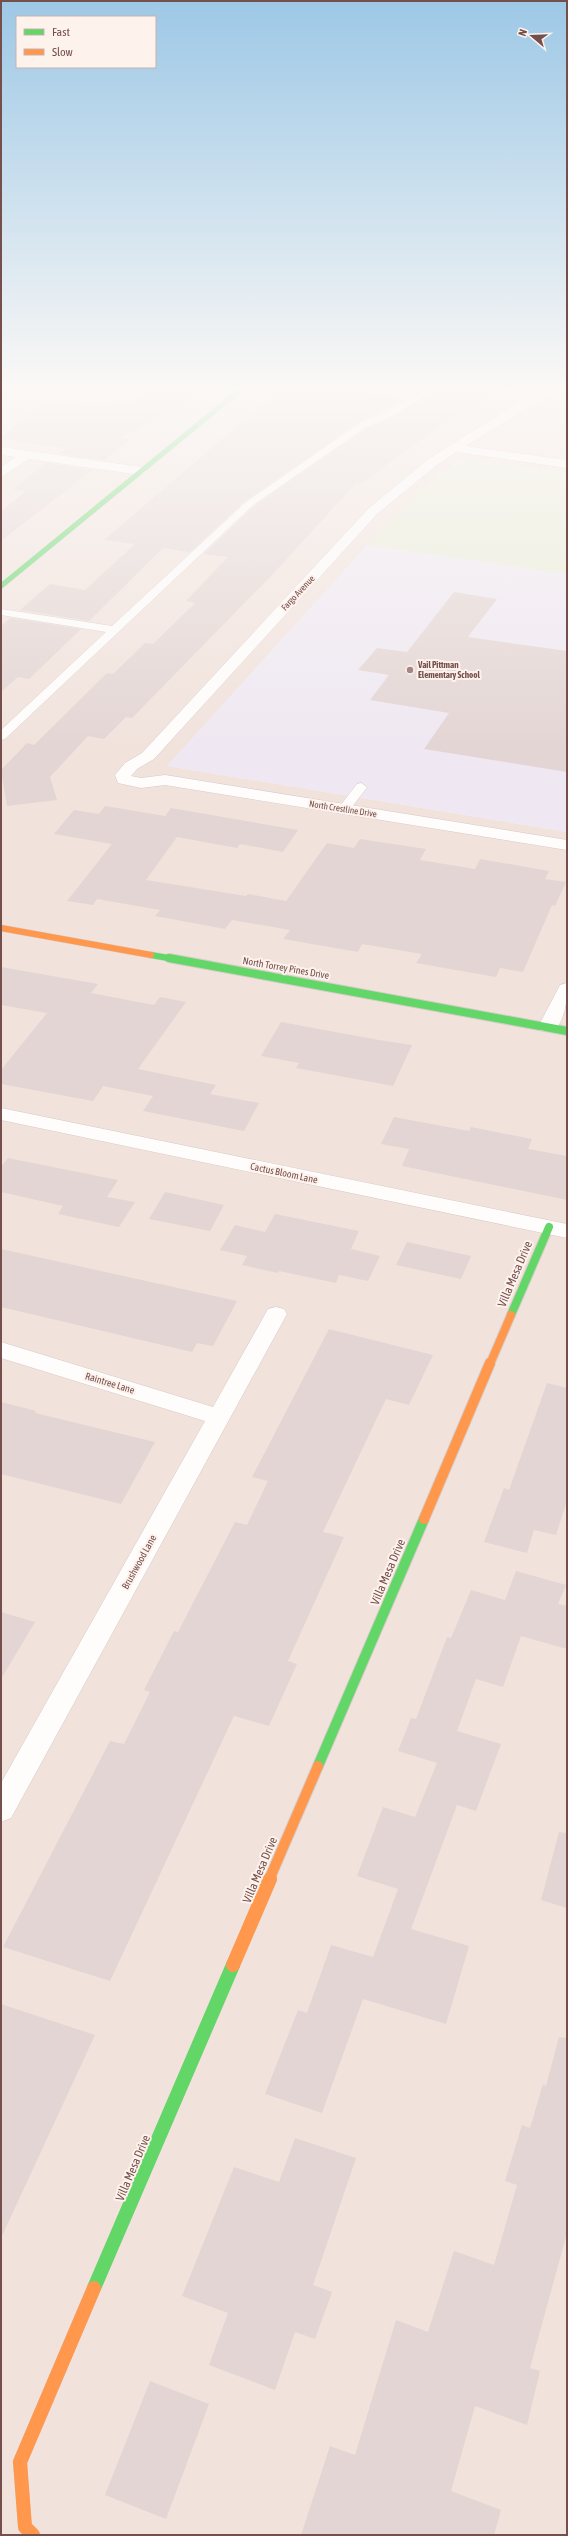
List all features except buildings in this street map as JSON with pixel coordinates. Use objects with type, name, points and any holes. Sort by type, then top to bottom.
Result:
[{"type":"main road","points":[[1,586],[94,509]]},
{"type":"main road","name":"North Torrey Pines Drive","points":[[1,928],[567,1031]]},
{"type":"main road","name":"Villa Mesa Drive","points":[[33,2535],[25,2527],[20,2462],[558,1229]]},
{"type":"street","name":"Fargo Avenue","points":[[123,775],[131,766],[148,756],[375,509]]},
{"type":"street","name":"North Crestline Drive","points":[[123,775],[124,780],[131,782],[165,780],[567,845]]},
{"type":"street","points":[[548,1027],[567,989]]},
{"type":"street","name":"Cactus Bloom Lane","points":[[1,1114],[558,1229]]},
{"type":"street","name":"Brushwood Lane","points":[[1,1810],[276,1314]]},
{"type":"street","name":"Raintree Lane","points":[[1,1350],[219,1417]]},
{"type":"lane","points":[[1,736],[243,509]]},
{"type":"lane","points":[[1,612],[114,630]]},
{"type":"lane","points":[[344,809],[361,787]]},
{"type":"shaded area","points":[[1,509],[402,509],[167,766],[567,832],[567,2535],[1,2535]]},
{"type":"shaded area","name":"Vail Pittman Elementary School","points":[[367,545],[567,574],[567,832],[167,766]]},
{"type":"green space","points":[[401,509],[567,509],[567,574],[367,545]]},
{"type":"traffic: fast","points":[[1,586],[95,509]]},
{"type":"traffic: fast","points":[[151,955],[567,1031]]},
{"type":"traffic: fast","points":[[511,1315],[549,1227]]},
{"type":"traffic: fast","points":[[318,1766],[424,1519]]},
{"type":"traffic: fast","points":[[94,2288],[233,1965]]},
{"type":"traffic: slow","points":[[1,928],[151,955]]},
{"type":"traffic: slow","points":[[424,1519],[511,1315]]},
{"type":"traffic: slow","points":[[233,1965],[318,1766]]},
{"type":"traffic: slow","points":[[33,2535],[25,2527],[20,2462],[94,2288]]},
{"type":"place","name":"Vail Pittman Elementary School","points":[[410,670]]}]
